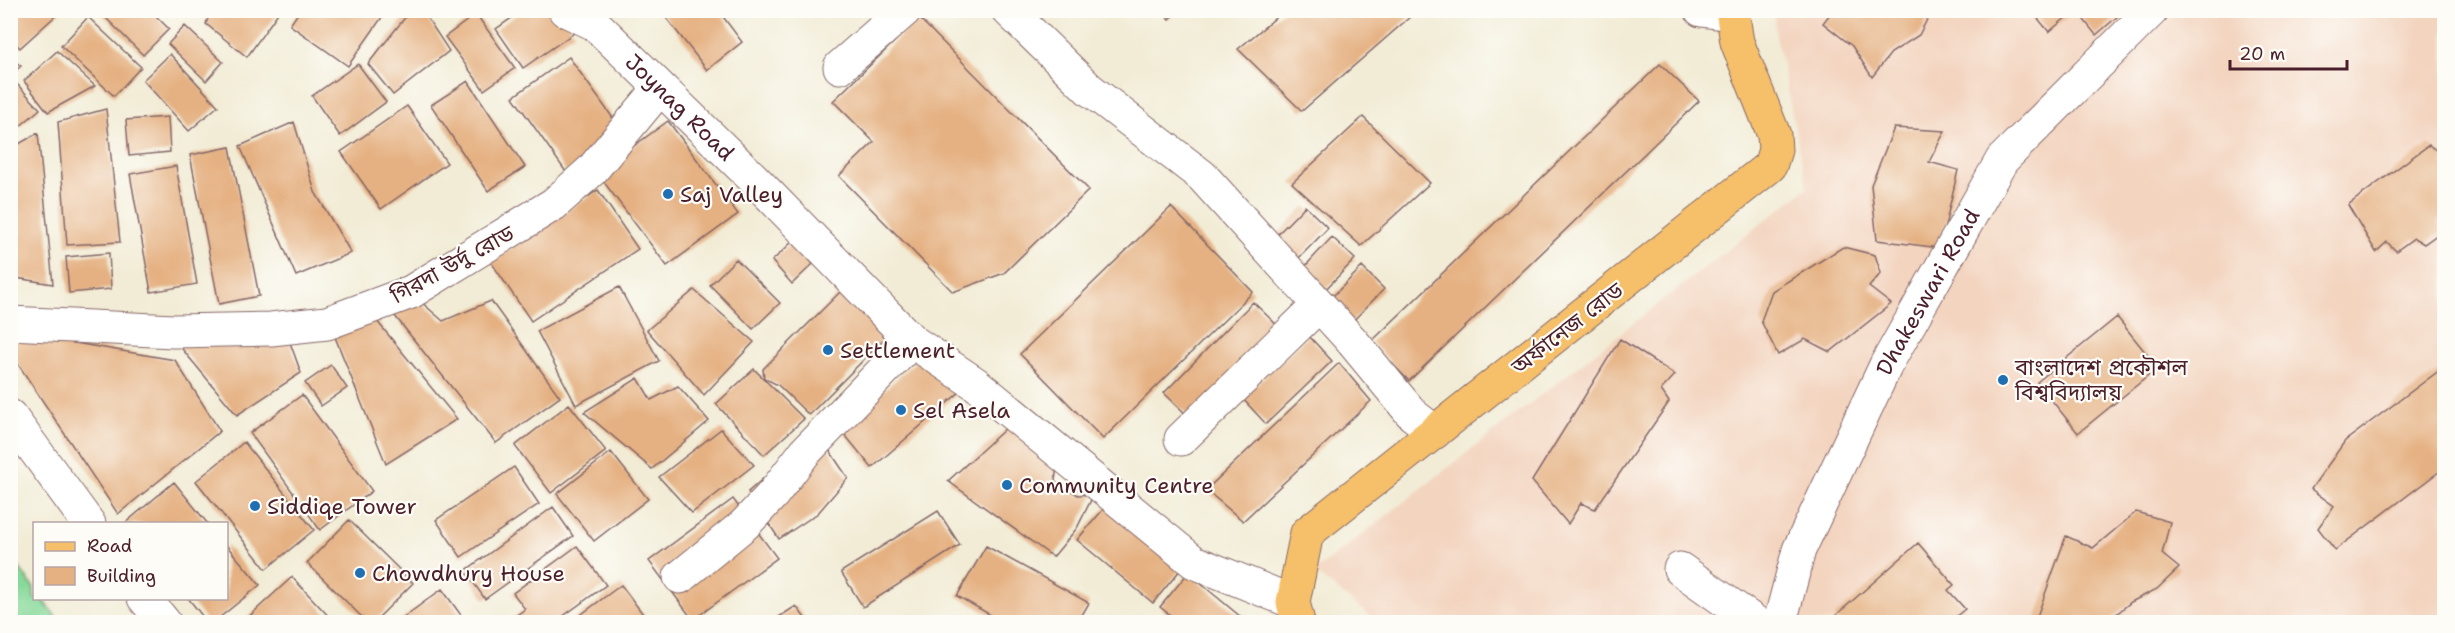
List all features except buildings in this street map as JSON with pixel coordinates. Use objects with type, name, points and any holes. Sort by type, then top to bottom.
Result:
[{"type":"main road","name":"অর্ফানেজ রোড","points":[[1295,612],[1307,533],[1770,166],[1774,150],[1774,135],[1737,42],[1721,12]]},
{"type":"street","name":"Joynag Road","points":[[565,10],[595,24],[752,177],[912,341],[976,384],[1194,562],[1295,612]]},
{"type":"street","points":[[840,67],[905,10]]},
{"type":"street","points":[[1008,10],[1089,89],[1202,176],[1319,305],[1413,415],[1435,432]]},
{"type":"street","name":"Dhakeswari Road","points":[[1780,622],[1799,550],[1886,365],[2002,160],[2152,10]]},
{"type":"street","name":"গিরদা উর্দু রোড","points":[[10,322],[174,331],[271,329],[327,323],[411,292],[554,204],[592,170],[660,88]]},
{"type":"street","points":[[1181,439],[1319,305]]},
{"type":"street","points":[[680,577],[745,524],[773,494],[805,452],[912,341]]},
{"type":"street","points":[[10,416],[88,522]]},
{"type":"street","points":[[1680,569],[1755,622]]},
{"type":"street","points":[[146,600],[164,622]]},
{"type":"shaded area","name":"বাংলাদেশ প্রকৌশল বিশ্ববিদ্যালয়","points":[[1774,11],[2444,11],[2444,622],[1378,622],[1314,572],[1807,188],[1775,31]]},
{"type":"green space","points":[[10,555],[33,587],[33,600],[43,600],[60,622],[11,622]]},
{"type":"place","name":"Saj Valley","points":[[668,194]]},
{"type":"place","name":"Settlement","points":[[828,350]]},
{"type":"place","name":"বাংলাদেশ প্রকৌশল বিশ্ববিদ্যালয়","points":[[2003,380]]},
{"type":"place","name":"Sel Asela","points":[[901,410]]},
{"type":"place","name":"Community Centre","points":[[1007,485]]},
{"type":"place","name":"Siddiqe Tower","points":[[255,506]]},
{"type":"place","name":"Chowdhury House","points":[[360,573]]}]
